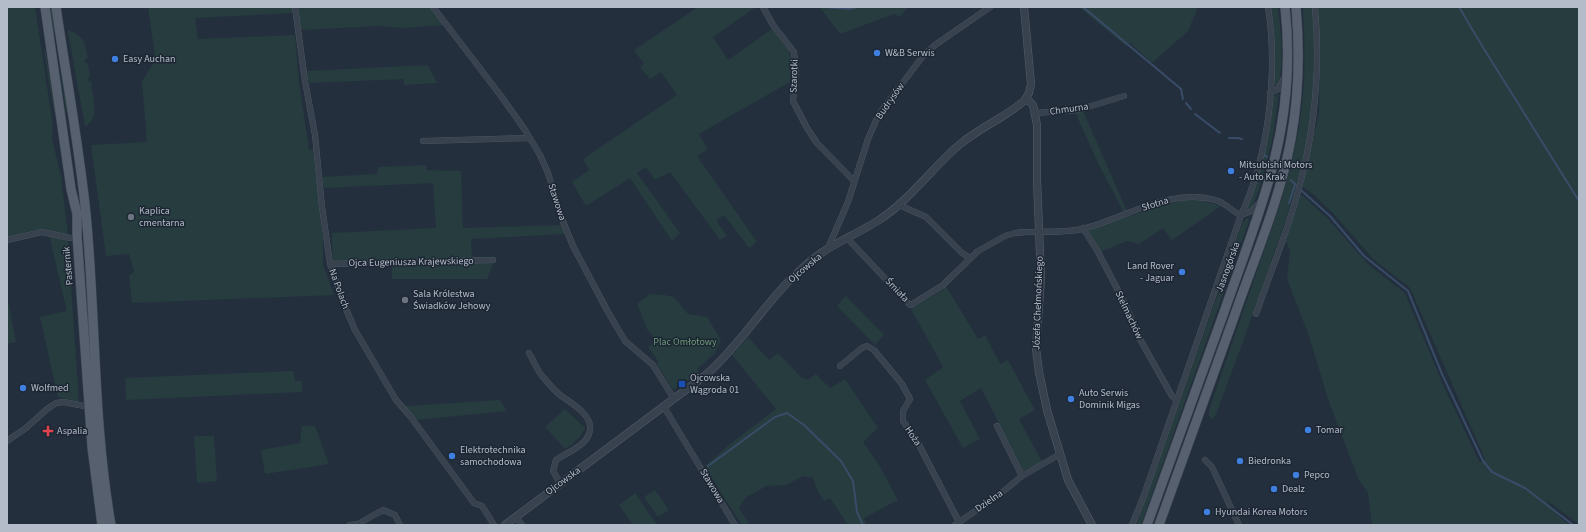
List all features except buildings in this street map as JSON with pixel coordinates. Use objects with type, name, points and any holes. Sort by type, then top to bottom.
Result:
[{"type":"main road","name":"Pasternik","points":[[45,7],[71,189],[76,214],[92,447],[102,525]]},
{"type":"main road","name":"Pasternik","points":[[56,7],[86,214],[99,426],[111,525]]},
{"type":"main road","name":"Jasnogórska","points":[[1147,525],[1272,170],[1279,138],[1287,72],[1285,7]]},
{"type":"main road","points":[[1159,525],[1262,236],[1285,164],[1292,134],[1298,87],[1299,48],[1296,7]]},
{"type":"street","name":"Na Polach","points":[[295,7],[304,81],[315,135],[322,207],[330,264],[343,302],[356,330],[396,400],[410,416],[474,503],[482,506],[494,525]]},
{"type":"street","name":"Stawowa","points":[[433,7],[501,96],[540,155],[548,173],[562,219],[573,246],[608,312],[625,341],[653,365],[674,399]]},
{"type":"street","name":"Szarotki","points":[[764,7],[773,25],[794,52],[796,70],[793,101],[807,128],[817,143],[854,181]]},
{"type":"street","name":"Budrysów","points":[[827,250],[846,208],[868,139],[879,114],[923,56],[935,45],[990,7]]},
{"type":"street","points":[[1024,7],[1030,79],[1030,90],[1026,98]]},
{"type":"street","points":[[1132,525],[1143,498],[1241,215],[1248,200],[1260,159],[1273,64],[1272,33],[1268,7]]},
{"type":"street","points":[[1256,314],[1296,200],[1310,143],[1314,119],[1317,71],[1315,7]]},
{"type":"street","points":[[1270,93],[1280,88],[1287,72]]},
{"type":"street","name":"Chmurna","points":[[1035,113],[1078,110],[1124,96]]},
{"type":"street","name":"Józefa Chełmońskiego","points":[[1026,98],[1033,105],[1037,125],[1038,232],[1041,278],[1036,349],[1039,372],[1047,410],[1060,454],[1073,490],[1092,525]]},
{"type":"street","name":"Ojcowska","points":[[505,525],[664,407],[718,364],[791,277],[808,262],[879,220],[899,205],[958,146],[1026,98]]},
{"type":"street","points":[[423,141],[529,138]]},
{"type":"street","name":"Słotna","points":[[1038,232],[1083,228],[1148,206],[1185,197],[1196,197],[1218,202],[1241,215]]},
{"type":"street","points":[[1241,215],[1252,211],[1263,199]]},
{"type":"street","points":[[899,205],[926,217],[962,253],[970,258]]},
{"type":"street","name":"Stelmachów","points":[[1083,228],[1098,252],[1123,300],[1141,341],[1172,396],[1176,400]]},
{"type":"street","points":[[7,240],[42,232],[77,238]]},
{"type":"street","name":"Śmiała","points":[[847,238],[909,304],[912,305],[943,285],[978,251],[1005,236],[1023,232],[1038,232]]},
{"type":"street","name":"Ojca Eugeniusza Krajewskiego","points":[[330,264],[492,260]]},
{"type":"street","name":"Hoża","points":[[840,366],[862,348],[867,346],[874,350],[902,384],[910,399],[903,411],[903,421],[918,442],[957,524]]},
{"type":"street","points":[[529,353],[541,376],[559,394],[588,418],[590,425],[590,434],[582,444],[556,460],[553,472],[560,483]]},
{"type":"street","points":[[7,441],[26,428],[56,403],[62,402],[89,407]]},
{"type":"street","name":"Stawowa","points":[[664,407],[735,525]]},
{"type":"street","points":[[998,426],[1022,476]]},
{"type":"street","name":"Dzielna","points":[[957,524],[1000,494],[1022,476],[1060,454]]},
{"type":"street","points":[[1205,460],[1212,467],[1240,525]]},
{"type":"street","points":[[350,525],[358,524],[383,510],[394,515],[400,525]]},
{"type":"street","points":[[516,517],[522,525]]},
{"type":"green space","points":[[7,7],[35,7],[53,126],[52,139],[61,176],[68,235],[47,230],[35,230],[7,237]]},
{"type":"green space","points":[[48,7],[52,7],[68,112],[66,112],[56,41]]},
{"type":"green space","points":[[148,7],[293,7],[293,13],[195,18],[198,39],[295,35],[299,82],[309,150],[313,150],[323,241],[323,265],[334,295],[132,303],[129,275],[134,272],[129,254],[106,256],[91,145],[147,142],[142,81],[153,64],[155,56]]},
{"type":"green space","points":[[298,7],[431,7],[446,25],[401,28],[379,26],[300,30]]},
{"type":"green space","points":[[698,7],[756,7],[713,37],[728,60],[773,28],[790,52],[792,64],[790,82],[699,134],[708,149],[697,156],[757,242],[749,248],[724,215],[716,220],[727,236],[720,240],[670,172],[655,180],[646,167],[637,173],[680,233],[672,241],[630,178],[586,206],[572,182],[589,170],[583,159],[677,95],[661,72],[650,79],[640,67],[644,64],[634,50]]},
{"type":"green space","points":[[816,7],[908,7],[900,17],[894,14],[840,34],[821,9]]},
{"type":"green space","points":[[1079,7],[1198,7],[1188,31],[1152,63],[1130,43],[1126,46]]},
{"type":"green space","points":[[1271,7],[1278,7],[1281,36],[1281,71],[1276,86],[1274,84],[1274,33]]},
{"type":"green space","points":[[1303,7],[1313,7],[1316,52],[1314,98],[1310,128],[1283,229],[1216,414],[1214,418],[1211,419],[1209,410],[1282,199],[1294,151],[1300,121],[1304,78],[1305,50]]},
{"type":"green space","points":[[1317,7],[1579,7],[1579,524],[1546,500],[1554,512],[1569,525],[1372,525],[1368,493],[1358,478],[1328,399],[1309,336],[1287,279],[1290,251],[1286,241],[1301,194],[1328,219],[1369,265],[1405,293],[1444,387],[1480,463],[1485,459],[1410,288],[1373,259],[1333,213],[1303,187],[1319,114],[1320,62]]},
{"type":"green space","points":[[69,30],[81,38],[86,48],[88,58],[85,59],[85,63],[88,63],[90,77],[88,78],[89,82],[91,81],[94,112],[90,123],[85,126],[68,32]]},
{"type":"green space","points":[[45,48],[56,112],[54,112],[44,51]]},
{"type":"green space","points":[[428,65],[437,83],[404,85],[404,79],[309,83],[307,71]]},
{"type":"green space","points":[[1279,93],[1272,141],[1259,189],[1252,208],[1247,210],[1262,160],[1272,98]]},
{"type":"green space","points":[[1083,111],[1127,211],[1124,213],[1098,163],[1075,112]]},
{"type":"green space","points":[[426,165],[427,170],[461,171],[463,228],[562,225],[565,234],[471,239],[472,258],[493,257],[494,262],[487,279],[392,279],[392,264],[333,266],[332,233],[436,228],[433,183],[324,188],[322,177],[377,174],[378,167]]},
{"type":"green space","points":[[1186,199],[1200,200],[1221,206],[1172,240],[1163,228],[1139,244],[1127,241],[1100,252],[1088,233],[1089,229]]},
{"type":"green space","points":[[1248,217],[1249,221],[1141,525],[1136,525],[1242,223]]},
{"type":"green space","points":[[49,235],[68,241],[79,402],[58,397],[40,317],[67,311]]},
{"type":"green space","points":[[946,286],[978,339],[985,335],[1000,364],[1008,360],[1035,410],[1019,419],[1042,462],[1023,471],[981,388],[960,401],[980,439],[963,448],[925,380],[943,367],[911,309]]},
{"type":"green space","name":"Plac Omłotowy","points":[[650,294],[674,297],[688,314],[707,317],[721,340],[714,354],[697,369],[700,373],[673,390],[657,364],[658,361],[648,347],[656,341],[647,329],[637,304]]},
{"type":"green space","points":[[7,295],[16,342],[7,344]]},
{"type":"green space","points":[[846,296],[884,335],[875,345],[837,306]]},
{"type":"green space","points":[[748,337],[769,360],[778,353],[801,377],[808,380],[816,374],[830,388],[845,379],[878,428],[863,442],[879,465],[898,500],[864,518],[867,525],[848,525],[830,498],[824,501],[817,490],[813,478],[803,476],[786,485],[766,486],[745,498],[739,508],[750,525],[742,525],[719,490],[705,466],[730,444],[776,409],[732,355]]},
{"type":"green space","points":[[293,371],[295,381],[302,381],[302,392],[126,400],[125,378]]},
{"type":"green space","points":[[500,400],[507,411],[416,420],[405,406]]},
{"type":"green space","points":[[565,409],[585,428],[577,440],[565,449],[545,427]]},
{"type":"green space","points":[[302,426],[315,426],[329,464],[265,474],[261,450],[300,443]]},
{"type":"green space","points":[[194,436],[214,436],[217,481],[197,482]]},
{"type":"green space","points":[[655,490],[669,510],[658,517],[644,497]]},
{"type":"green space","points":[[635,493],[657,525],[633,525],[619,505]]},
{"type":"waterway","points":[[824,7],[850,9],[857,7]]},
{"type":"waterway","points":[[1083,7],[1181,89],[1183,99]]},
{"type":"waterway","points":[[1459,7],[1579,201]]},
{"type":"waterway","points":[[1186,103],[1191,109]]},
{"type":"waterway","points":[[1195,114],[1220,133]]},
{"type":"waterway","points":[[1229,138],[1242,139]]},
{"type":"waterway","points":[[1291,180],[1296,185]]},
{"type":"waterway","points":[[1289,203],[1295,185]]},
{"type":"waterway","points":[[1302,191],[1330,216],[1364,256],[1408,291],[1442,374],[1483,461],[1492,472],[1525,488],[1573,525]]},
{"type":"waterway","points":[[708,466],[775,417],[787,413],[804,425],[841,461],[853,481],[857,512],[863,525]]},
{"type":"place","name":"W&B Serwis","points":[[877,53]]},
{"type":"place","name":"Easy Auchan","points":[[115,59]]},
{"type":"place","name":"Mitsubishi Motors - Auto Krak","points":[[1231,171]]},
{"type":"place","name":"Kaplica cmentarna","points":[[131,217]]},
{"type":"place","name":"Land Rover - Jaguar","points":[[1182,272]]},
{"type":"place","name":"Sala Królestwa Świadków Jehowy","points":[[405,300]]},
{"type":"place","name":"Ojcowska Wągroda 01","points":[[682,384]]},
{"type":"place","name":"Wolfmed","points":[[23,388]]},
{"type":"place","name":"Auto Serwis Dominik Migas","points":[[1071,399]]},
{"type":"place","name":"Tomar","points":[[1308,430]]},
{"type":"place","name":"Aspalia","points":[[48,431]]},
{"type":"place","name":"Elektrotechnika samochodowa","points":[[452,456]]},
{"type":"place","name":"Biedronka","points":[[1240,461]]},
{"type":"place","name":"Pepco","points":[[1296,475]]},
{"type":"place","name":"Dealz","points":[[1274,489]]},
{"type":"place","name":"Hyundai Korea Motors","points":[[1207,512]]}]
